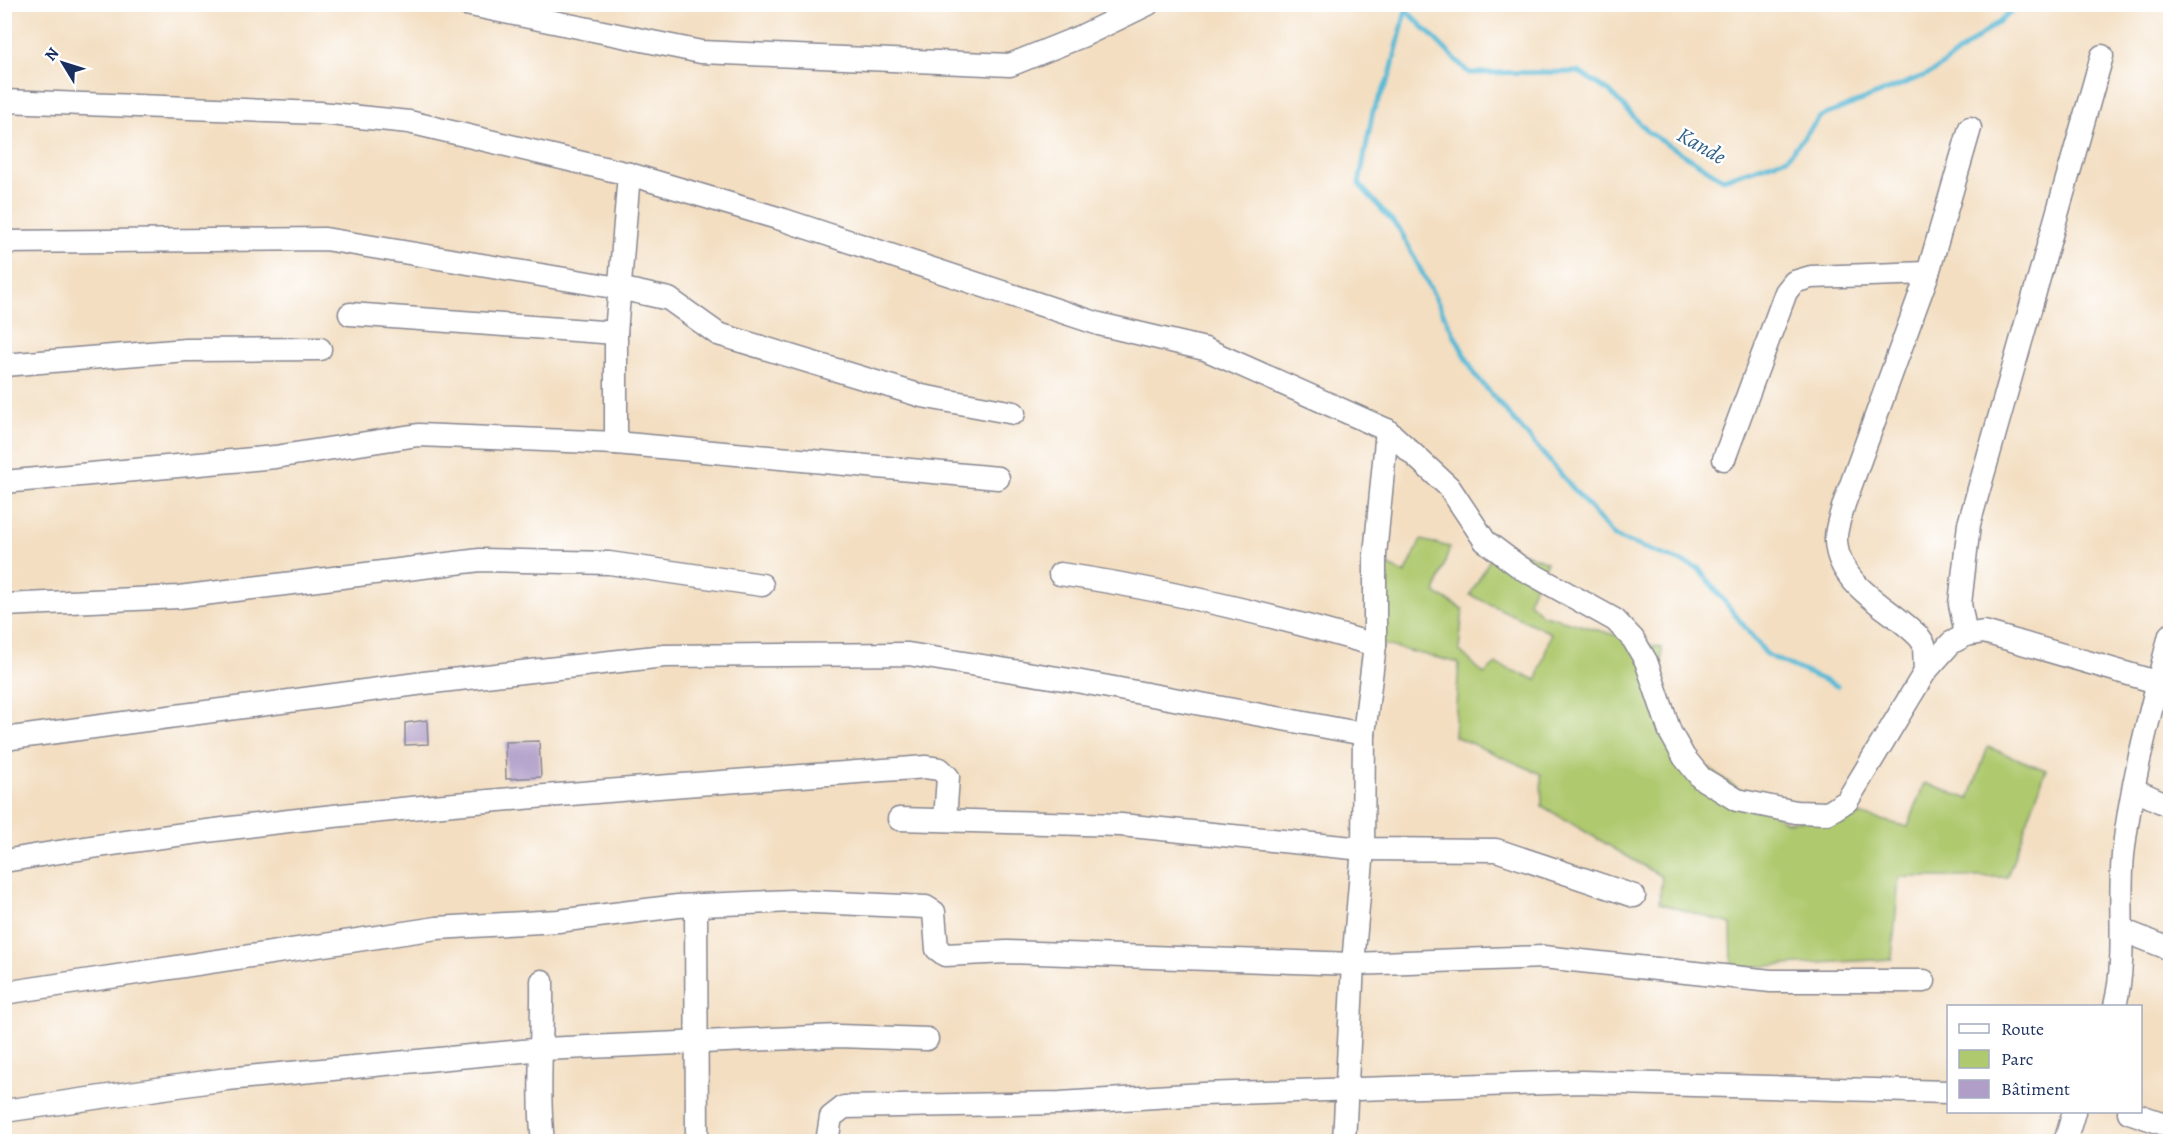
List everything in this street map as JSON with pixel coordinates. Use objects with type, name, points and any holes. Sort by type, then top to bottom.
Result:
[{"type":"street","points":[[466,4],[701,52],[1010,65],[1082,36],[1148,4]]},
{"type":"street","points":[[1966,635],[1960,604],[1969,524],[2102,56]]},
{"type":"street","points":[[4,101],[320,113],[410,122],[629,174],[784,220],[1099,324],[1205,349],[1387,430],[1449,487],[1485,541],[1521,568],[1615,620],[1633,639],[1646,661],[1670,732],[1684,757],[1701,778],[1737,800],[1796,812],[1828,813],[1847,801],[1925,672],[1951,643],[1966,635],[1984,632],[2164,684]]},
{"type":"street","points":[[1925,672],[1924,644],[1853,580],[1838,559],[1836,538],[1844,504],[1928,273],[1970,128]]},
{"type":"street","points":[[616,443],[616,333],[629,174]]},
{"type":"street","points":[[4,242],[325,239],[619,288],[669,299],[718,334],[922,396],[1014,413]]},
{"type":"street","points":[[1724,459],[1786,292],[1794,282],[1811,277],[1928,273]]},
{"type":"street","points":[[350,314],[616,333]]},
{"type":"street","points":[[4,365],[186,350],[320,349]]},
{"type":"street","points":[[1344,1142],[1349,1088],[1353,964],[1363,849],[1365,734],[1375,645],[1375,555],[1387,430]]},
{"type":"street","points":[[4,482],[274,457],[418,435],[616,443],[998,478]]},
{"type":"street","points":[[4,605],[179,597],[480,560],[609,563],[762,585]]},
{"type":"street","points":[[1060,574],[1187,595],[1267,613],[1375,645]]},
{"type":"street","points":[[2115,1005],[2120,985],[2122,930],[2120,899],[2123,854],[2134,790],[2164,684],[2170,635]]},
{"type":"street","points":[[4,739],[46,732],[166,720],[424,683],[664,656],[798,657],[908,654],[1076,681],[1365,734]]},
{"type":"street","points":[[4,861],[264,822],[561,795],[925,767],[940,769],[948,777],[945,820]]},
{"type":"street","points":[[2134,790],[2170,806]]},
{"type":"street","points":[[899,819],[1121,825],[1363,849],[1496,850],[1634,896]]},
{"type":"street","points":[[4,993],[437,928],[558,921],[696,905],[792,901],[920,906],[934,912],[937,949],[945,955],[1007,952],[1353,964],[1543,957],[1771,981],[1924,981]]},
{"type":"street","points":[[696,905],[698,1142]]},
{"type":"street","points":[[2122,930],[2170,949]]},
{"type":"street","points":[[542,981],[543,1049],[539,1106],[543,1142]]},
{"type":"street","points":[[4,1111],[227,1079],[543,1049],[838,1036],[927,1039]]},
{"type":"street","points":[[826,1142],[831,1117],[844,1107],[1060,1103],[1349,1088],[1581,1082],[1947,1092]]},
{"type":"street","points":[[2065,1142],[2074,1113]]},
{"type":"street","points":[[2132,1113],[2170,1126]]},
{"type":"green space","points":[[1421,540],[1450,547],[1435,593],[1463,609],[1459,650],[1484,674],[1496,664],[1537,680],[1551,633],[1470,595],[1499,543],[1547,562],[1528,601],[1541,614],[1662,648],[1663,737],[1786,822],[1862,815],[1908,827],[1924,783],[1969,799],[1988,747],[2046,770],[2007,877],[1899,877],[1892,959],[1732,968],[1731,924],[1659,903],[1662,877],[1542,806],[1541,774],[1454,736],[1459,663],[1380,644],[1379,561],[1405,574]]},
{"type":"building","points":[[427,720],[428,744],[405,745],[405,723]]},
{"type":"building","points":[[539,741],[541,777],[506,779],[505,742]]},
{"type":"waterway","name":"Kande","points":[[1407,4],[1406,10],[1469,73],[1579,72],[1610,92],[1648,132],[1723,179],[1787,158],[1820,117],[1933,72],[2022,4]]},
{"type":"waterway","points":[[1406,10],[1390,76],[1373,111],[1359,184],[1400,230],[1475,375],[1615,537],[1698,568],[1767,655],[1837,686]]}]
